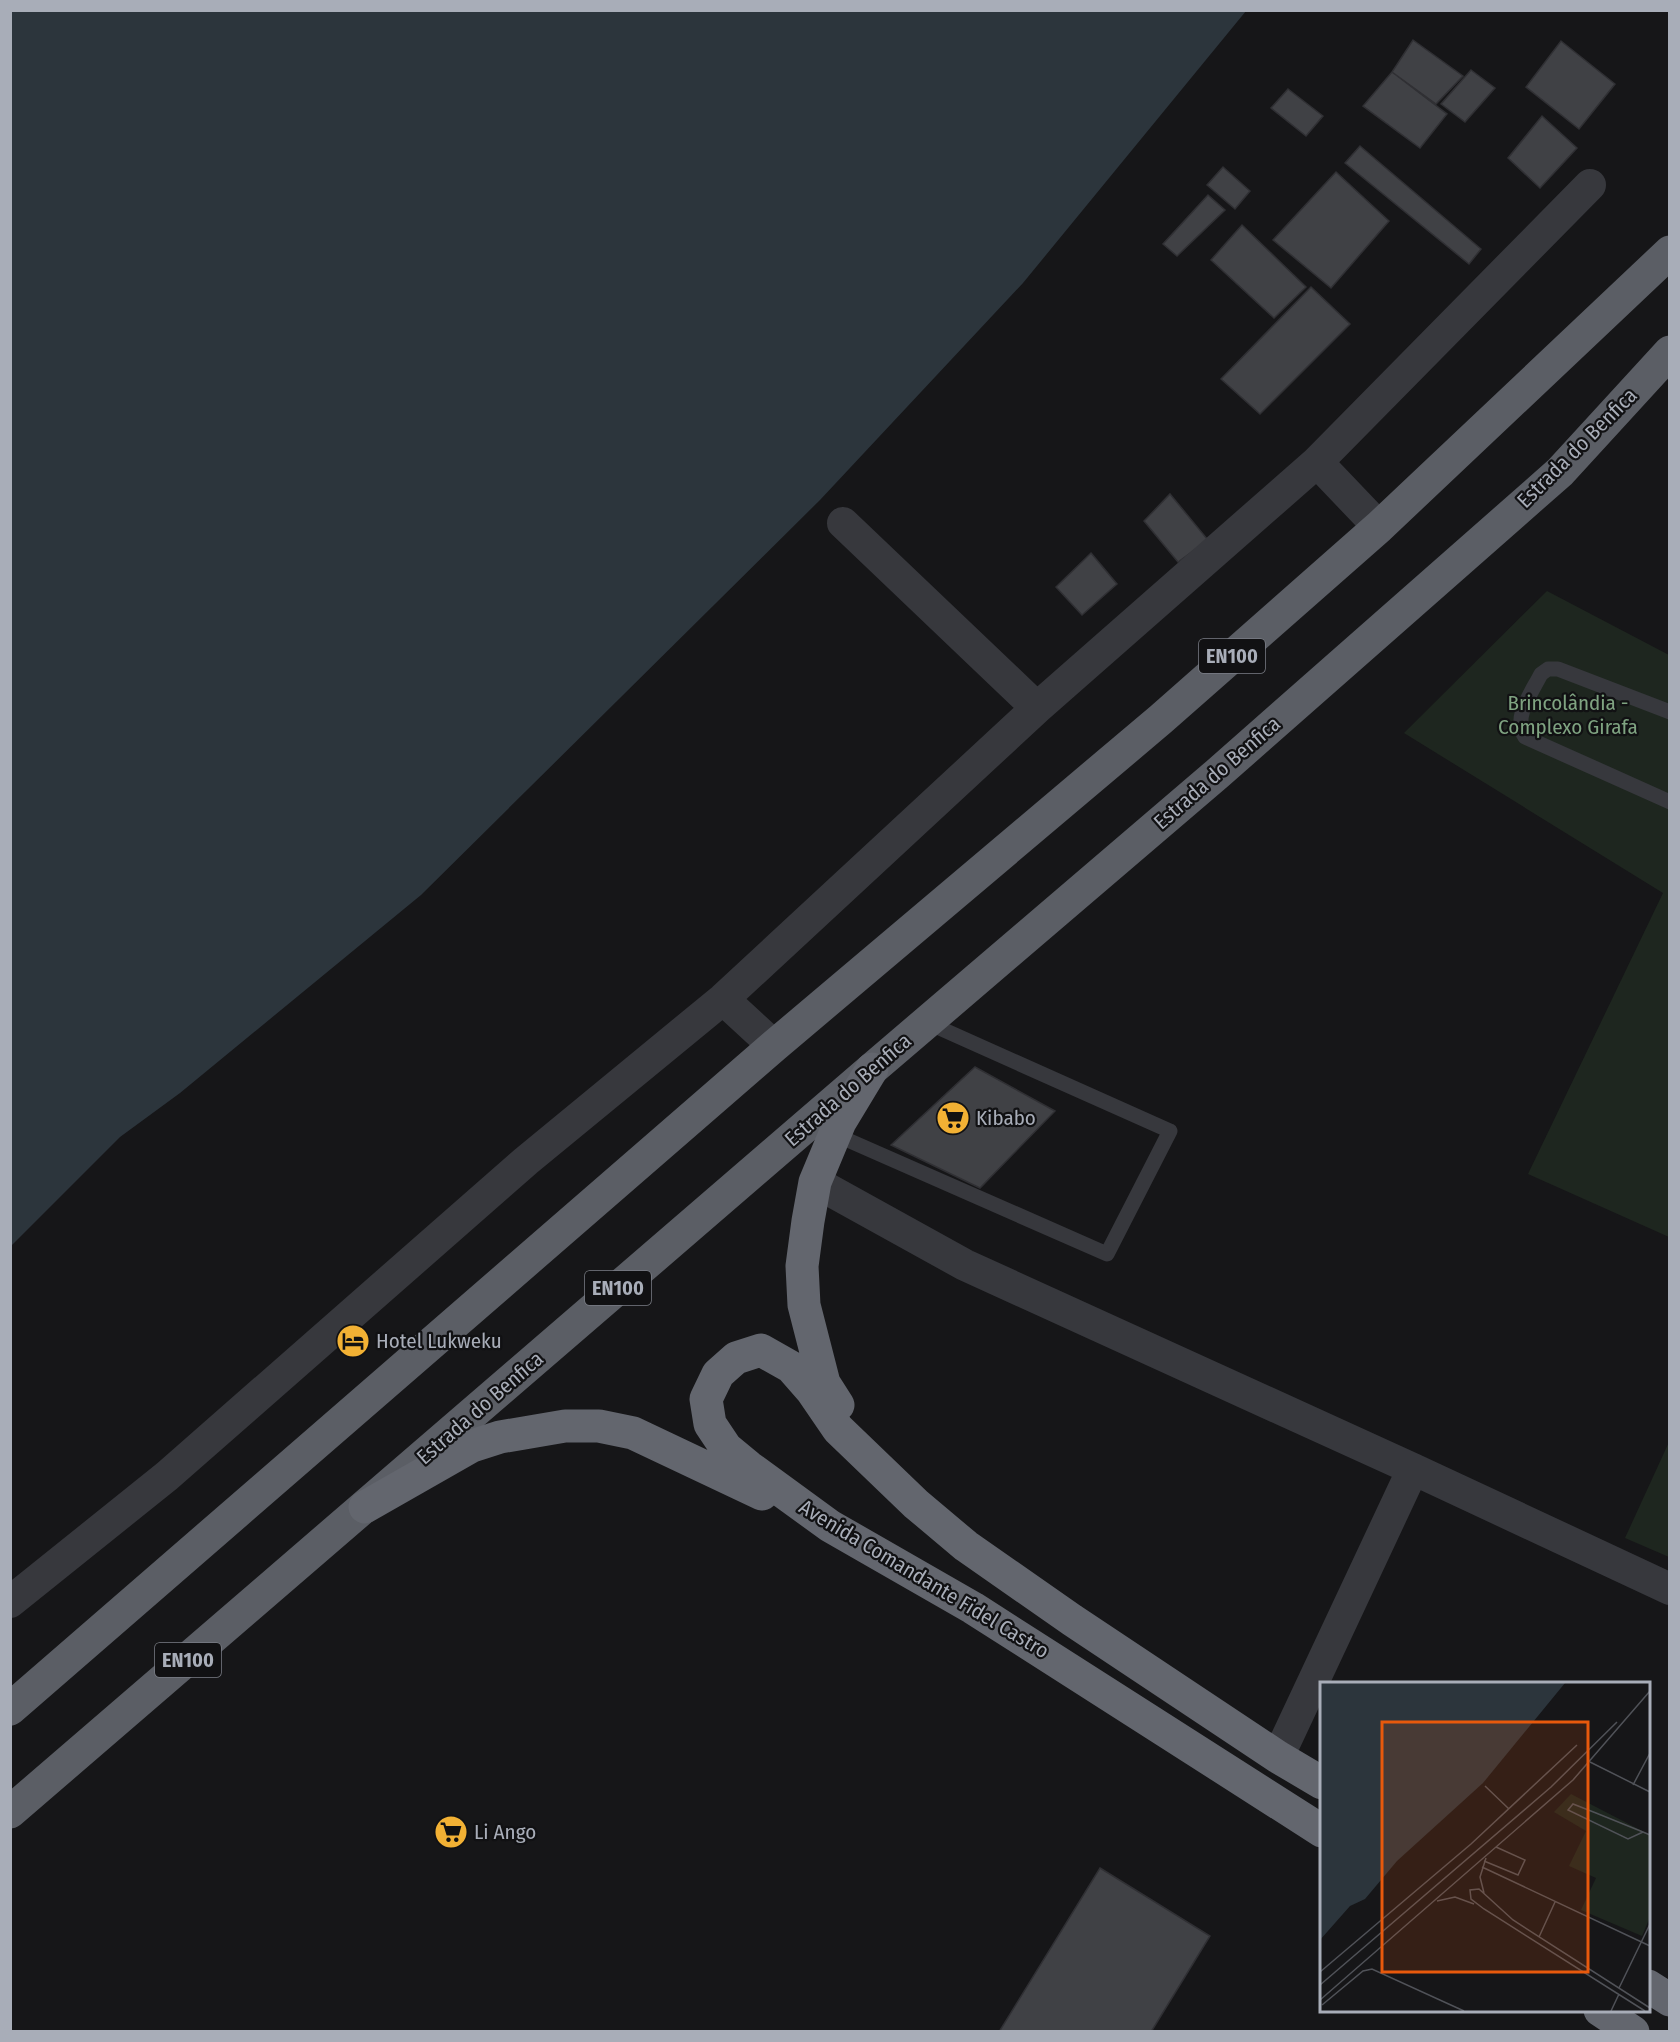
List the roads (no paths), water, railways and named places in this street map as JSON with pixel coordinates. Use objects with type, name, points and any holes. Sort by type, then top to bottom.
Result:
[{"type":"highway","name":"EN100","points":[[10,1709],[774,1046],[1161,719],[1379,527],[1670,252]]},
{"type":"highway","name":"Estrada do Benfica","points":[[10,1812],[1217,774],[1560,472],[1670,352]]},
{"type":"highway","points":[[872,1069],[834,1134],[815,1182],[802,1266],[804,1305],[824,1383],[872,1461]]},
{"type":"highway","name":"Avenida Comandante Fidel Castro","points":[[1320,1782],[1278,1757],[1072,1620],[966,1545],[916,1504],[838,1429],[812,1391],[791,1367],[761,1350],[736,1358],[718,1374],[706,1399],[710,1424],[726,1448],[749,1467],[830,1526],[973,1608],[1320,1830]]},
{"type":"highway","points":[[365,1507],[472,1446],[534,1430],[565,1426],[599,1426],[633,1433],[830,1526]]},
{"type":"highway","points":[[1650,1987],[1670,2000]]},
{"type":"highway","points":[[1603,2012],[1633,2031]]},
{"type":"street","points":[[10,1602],[167,1476],[526,1161],[723,999],[1037,708],[1317,462],[1590,185]]},
{"type":"street","points":[[1317,462],[1379,527]]},
{"type":"street","points":[[843,523],[1037,708]]},
{"type":"street","points":[[723,999],[774,1046]]},
{"type":"street","points":[[815,1182],[965,1265],[1670,1589]]},
{"type":"street","points":[[1278,1757],[1413,1469]]},
{"type":"lane","points":[[1670,712],[1558,669],[1548,669],[1541,674],[1519,720],[1520,730],[1525,737],[1670,802]]},
{"type":"lane","points":[[834,1134],[1107,1254],[1170,1131],[926,1022]]},
{"type":"place","name":"Kibabo","points":[[953,1118]]},
{"type":"place","name":"Hotel Lukweku","points":[[353,1341]]},
{"type":"place","name":"Li Ango","points":[[451,1832]]},
{"type":"park label","name":"Brincolândia - Complexo Girafa","points":[[1568,715]]}]
